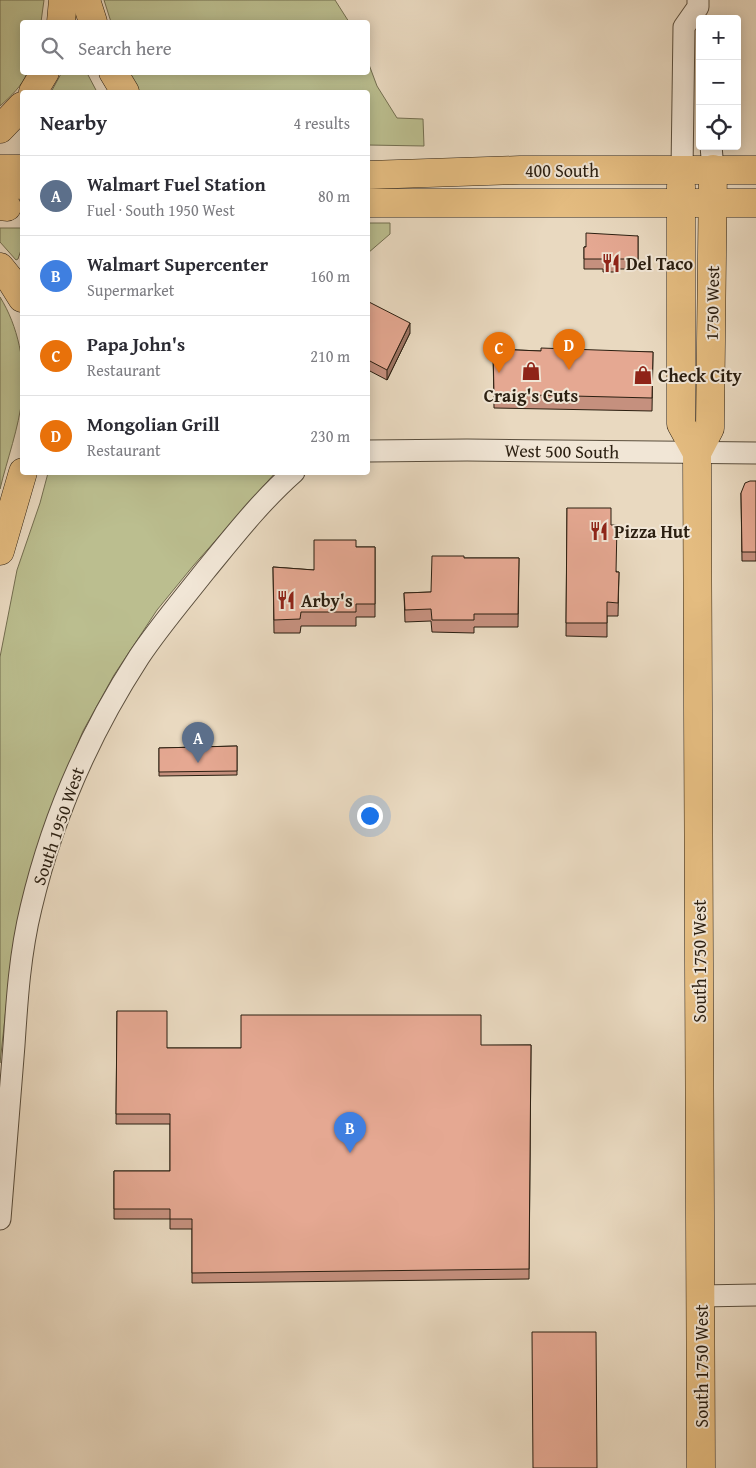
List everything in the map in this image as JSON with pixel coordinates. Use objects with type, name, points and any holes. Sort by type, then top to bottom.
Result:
[{"type":"main road","points":[[61,20],[63,0]]},
{"type":"main road","points":[[86,0],[92,20]]},
{"type":"main road","points":[[34,90],[43,75]]},
{"type":"main road","points":[[114,75],[124,90]]},
{"type":"main road","points":[[0,129],[20,108]]},
{"type":"main road","name":"400 South","points":[[370,174],[520,170],[682,170],[712,158],[756,170]]},
{"type":"main road","name":"1750 West","points":[[697,453],[710,428],[712,158]]},
{"type":"main road","points":[[0,168],[20,168]]},
{"type":"main road","name":"1750 West","points":[[682,170],[680,204],[681,424],[697,453]]},
{"type":"main road","points":[[6,202],[20,187]]},
{"type":"main road","name":"400 South","points":[[370,203],[756,204]]},
{"type":"main road","points":[[0,267],[20,295]]},
{"type":"main road","name":"South 1750 West","points":[[697,453],[701,1468]]},
{"type":"main road","points":[[0,551],[22,475]]},
{"type":"street","name":"1750 West","points":[[682,170],[684,27],[701,9]]},
{"type":"street","name":"West 500 South","points":[[370,451],[756,453]]},
{"type":"street","name":"South 1950 West","points":[[0,1219],[22,958],[30,910],[61,808],[80,762],[109,707],[140,656],[225,546],[272,493],[292,475]]},
{"type":"street","points":[[700,1296],[756,1295]]},
{"type":"green space","points":[[0,0],[44,0],[41,20],[20,20],[20,75],[26,75],[19,87],[0,106]]},
{"type":"green space","points":[[104,0],[335,0],[348,20],[110,20]]},
{"type":"green space","points":[[370,67],[377,86],[397,118],[423,119],[424,146],[370,145],[370,90],[136,90],[124,75],[370,75]]},
{"type":"green space","points":[[60,75],[88,75],[96,90],[52,90]]},
{"type":"green space","points":[[370,223],[390,223],[390,234],[370,251]]},
{"type":"green space","points":[[0,228],[20,228],[20,253],[18,259],[16,260],[0,242]]},
{"type":"green space","points":[[0,297],[12,320],[20,350],[20,409],[0,489]]},
{"type":"green space","points":[[47,475],[273,475],[157,610],[114,675],[83,731],[57,792],[40,839],[12,954],[0,1063],[0,657],[17,570]]},
{"type":"building","points":[[586,233],[638,236],[638,259],[615,259],[615,262],[603,262],[603,259],[584,259]]},
{"type":"building","points":[[370,303],[410,323],[387,370],[370,361]]},
{"type":"building","points":[[541,348],[653,352],[652,398],[494,394],[493,349],[541,351]]},
{"type":"building","points":[[756,481],[756,552],[742,552],[741,493],[745,483]]},
{"type":"building","points":[[567,508],[611,508],[611,525],[617,525],[616,572],[619,572],[618,603],[607,602],[607,623],[566,623]]},
{"type":"building","points":[[314,540],[356,540],[356,547],[375,547],[375,604],[356,604],[356,612],[301,612],[300,619],[274,620],[273,567],[314,570]]},
{"type":"building","points":[[432,556],[519,558],[518,614],[474,614],[474,620],[432,620],[431,609],[405,610],[404,593],[431,592]]},
{"type":"building","points":[[237,746],[237,771],[159,772],[159,748]]},
{"type":"building","points":[[117,1011],[167,1011],[167,1048],[241,1048],[241,1015],[481,1015],[481,1045],[531,1045],[529,1269],[192,1273],[192,1219],[170,1219],[170,1209],[114,1209],[114,1171],[170,1171],[170,1114],[116,1114]]},
{"type":"building","points":[[532,1332],[596,1332],[597,1468],[533,1468]]},
{"type":"place","name":"Del Taco","points":[[611,263]]},
{"type":"place","name":"Mongolian Grill","points":[[569,370]]},
{"type":"place","name":"Craig's Cuts","points":[[531,371]]},
{"type":"place","name":"Papa John's","points":[[499,373]]},
{"type":"place","name":"Check City","points":[[643,375]]},
{"type":"place","name":"Pizza Hut","points":[[599,531]]},
{"type":"place","name":"Arby's","points":[[286,600]]},
{"type":"place","name":"Walmart Fuel Station","points":[[198,763]]},
{"type":"place","name":"Walmart Supercenter","points":[[350,1153]]}]
